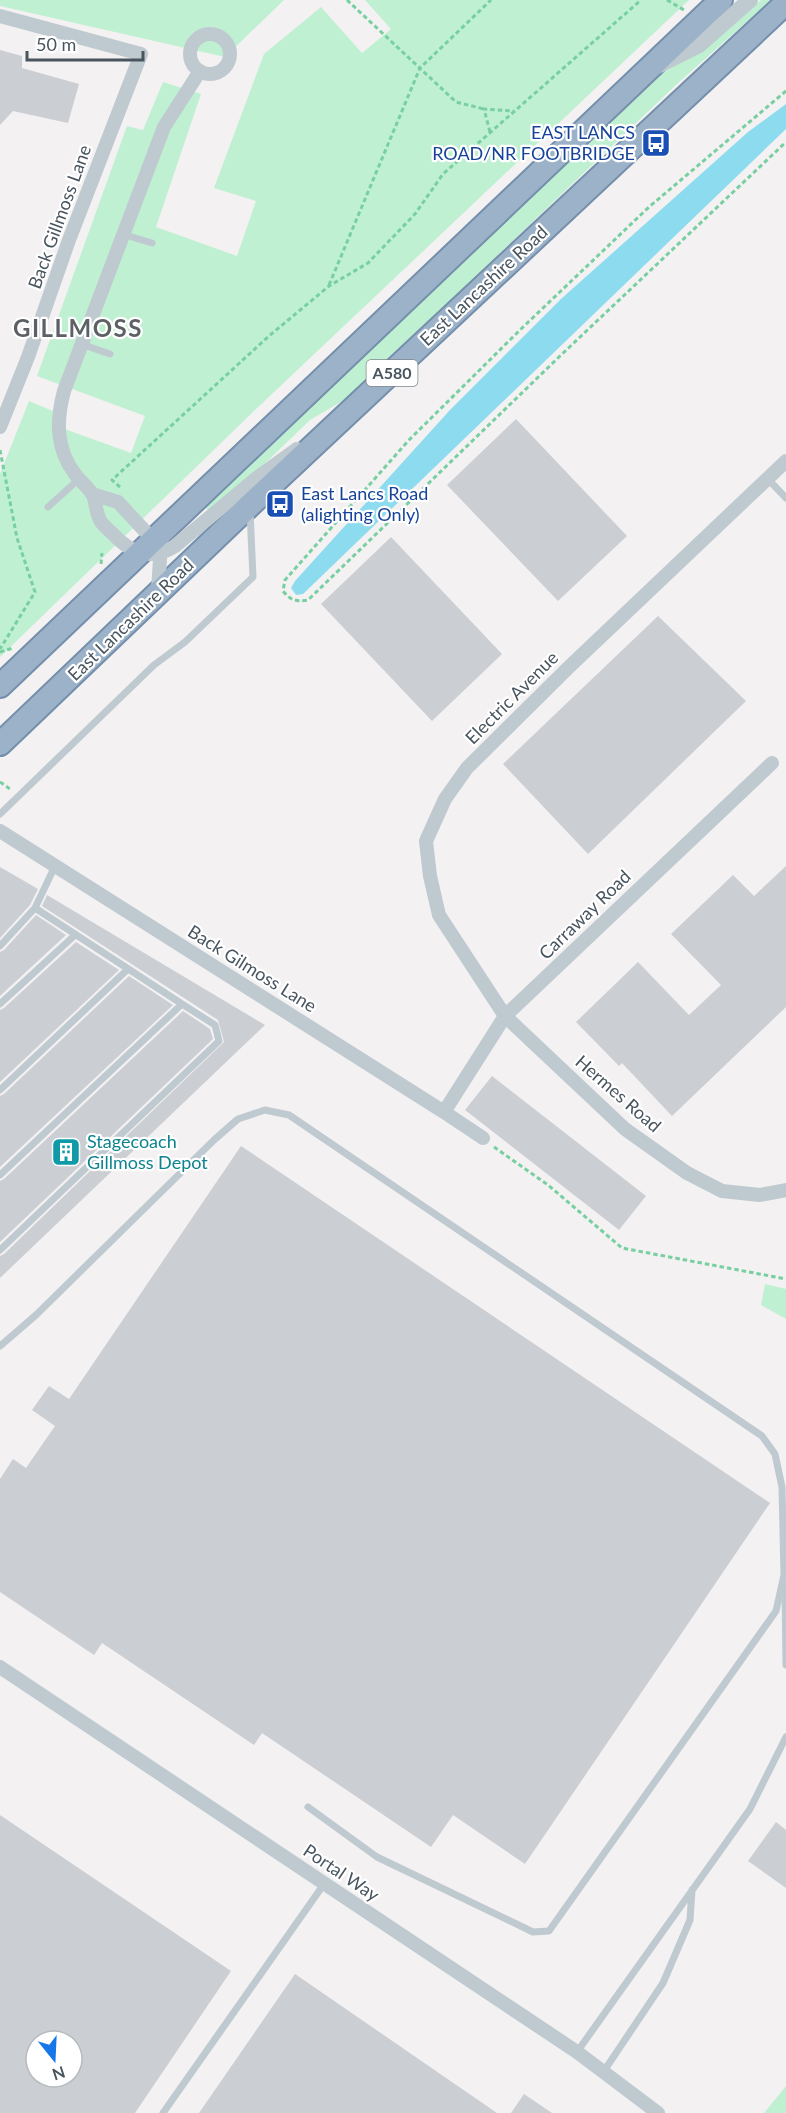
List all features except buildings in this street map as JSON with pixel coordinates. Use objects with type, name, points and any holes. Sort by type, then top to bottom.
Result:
[{"type":"highway","name":"A580","points":[[0,687],[151,549],[721,0]]},
{"type":"highway","name":"East Lancashire Road","points":[[0,744],[249,506],[786,3]]},
{"type":"highway","points":[[758,30],[786,27]]},
{"type":"street","points":[[645,72],[699,45],[750,0]]},
{"type":"street","name":"Back Gillmoss Lane","points":[[0,16],[141,54],[0,427]]},
{"type":"street","points":[[200,71],[164,126],[64,391],[58,420],[61,448],[66,462],[92,494],[101,521],[125,547],[171,549],[258,477],[357,405]]},
{"type":"street","name":"Electric Avenue","points":[[505,1016],[439,915],[430,876],[426,841],[445,799],[476,759],[569,667],[786,461]]},
{"type":"street","points":[[92,494],[118,502],[151,549],[160,581],[156,596]]},
{"type":"street","name":"Carraway Road","points":[[444,1112],[505,1016],[772,763]]},
{"type":"street","name":"Back Gilmoss Lane","points":[[0,831],[483,1138]]},
{"type":"street","name":"Hermes Road","points":[[505,1016],[625,1129],[687,1173],[722,1191],[760,1196],[786,1190]]},
{"type":"street","name":"Portal Way","points":[[0,1667],[577,2052],[658,2113]]},
{"type":"lane","points":[[122,234],[152,243]]},
{"type":"lane","points":[[81,344],[110,354]]},
{"type":"lane","points":[[768,478],[786,498]]},
{"type":"lane","points":[[48,507],[79,479]]},
{"type":"lane","points":[[0,814],[154,665],[185,642],[253,577],[249,506]]},
{"type":"lane","points":[[0,946],[35,908],[55,866]]},
{"type":"lane","points":[[0,1250],[219,1041],[215,1025],[35,908]]},
{"type":"lane","points":[[0,1004],[75,935]]},
{"type":"lane","points":[[0,1090],[128,969]]},
{"type":"lane","points":[[0,1175],[182,1004]]},
{"type":"lane","points":[[0,1346],[36,1315],[238,1119],[265,1110],[289,1115],[762,1436],[775,1454],[782,1487],[786,1665]]},
{"type":"lane","points":[[308,1807],[377,1857],[533,1932],[549,1931],[776,1611],[784,1575]]},
{"type":"lane","points":[[577,2052],[750,1809],[786,1737]]},
{"type":"lane","points":[[163,2113],[324,1884]]},
{"type":"lane","points":[[604,2071],[663,1983],[690,1920],[692,1890]]},
{"type":"path","points":[[347,0],[456,102],[484,109],[514,111]]},
{"type":"path","points":[[328,286],[420,68],[491,0]]},
{"type":"path","points":[[127,493],[112,480],[269,336],[328,286],[368,263],[415,214],[443,174],[641,0]]},
{"type":"path","points":[[786,91],[649,207],[409,440],[285,580],[283,591],[288,598],[297,602],[308,600],[560,356],[786,142]]},
{"type":"path","points":[[484,109],[490,132]]},
{"type":"path","points":[[0,450],[17,538],[35,592],[0,649]]},
{"type":"path","points":[[483,1138],[548,1185],[622,1248],[786,1280]]},
{"type":"green space","points":[[0,0],[284,0],[225,57],[0,6]]},
{"type":"green space","points":[[365,0],[689,0],[255,410],[0,657],[0,474],[29,401],[65,416],[62,428],[131,453],[145,416],[37,376],[127,126],[143,130],[163,82],[201,94],[156,227],[237,256],[256,201],[214,188],[264,54],[321,7],[362,53],[391,29]]},
{"type":"green space","points":[[761,0],[771,0],[677,84],[349,397],[310,420],[257,471],[208,511],[205,506],[656,77],[707,46]]},
{"type":"green space","points":[[765,1284],[786,1289],[786,1319],[761,1305]]},
{"type":"green space","points":[[786,2086],[786,2113],[764,2113]]},
{"type":"water","points":[[786,104],[786,129],[303,594],[296,595],[291,588],[295,581],[450,410],[561,299],[748,132]]},
{"type":"place","name":"EAST LANCS ROAD/NR FOOTBRIDGE","points":[[656,143]]},
{"type":"place","name":"East Lancs Road (alighting Only)","points":[[280,504]]},
{"type":"place","name":"Stagecoach Gillmoss Depot","points":[[66,1152]]},
{"type":"district","name":"GILLMOSS","points":[[78,329]]}]
